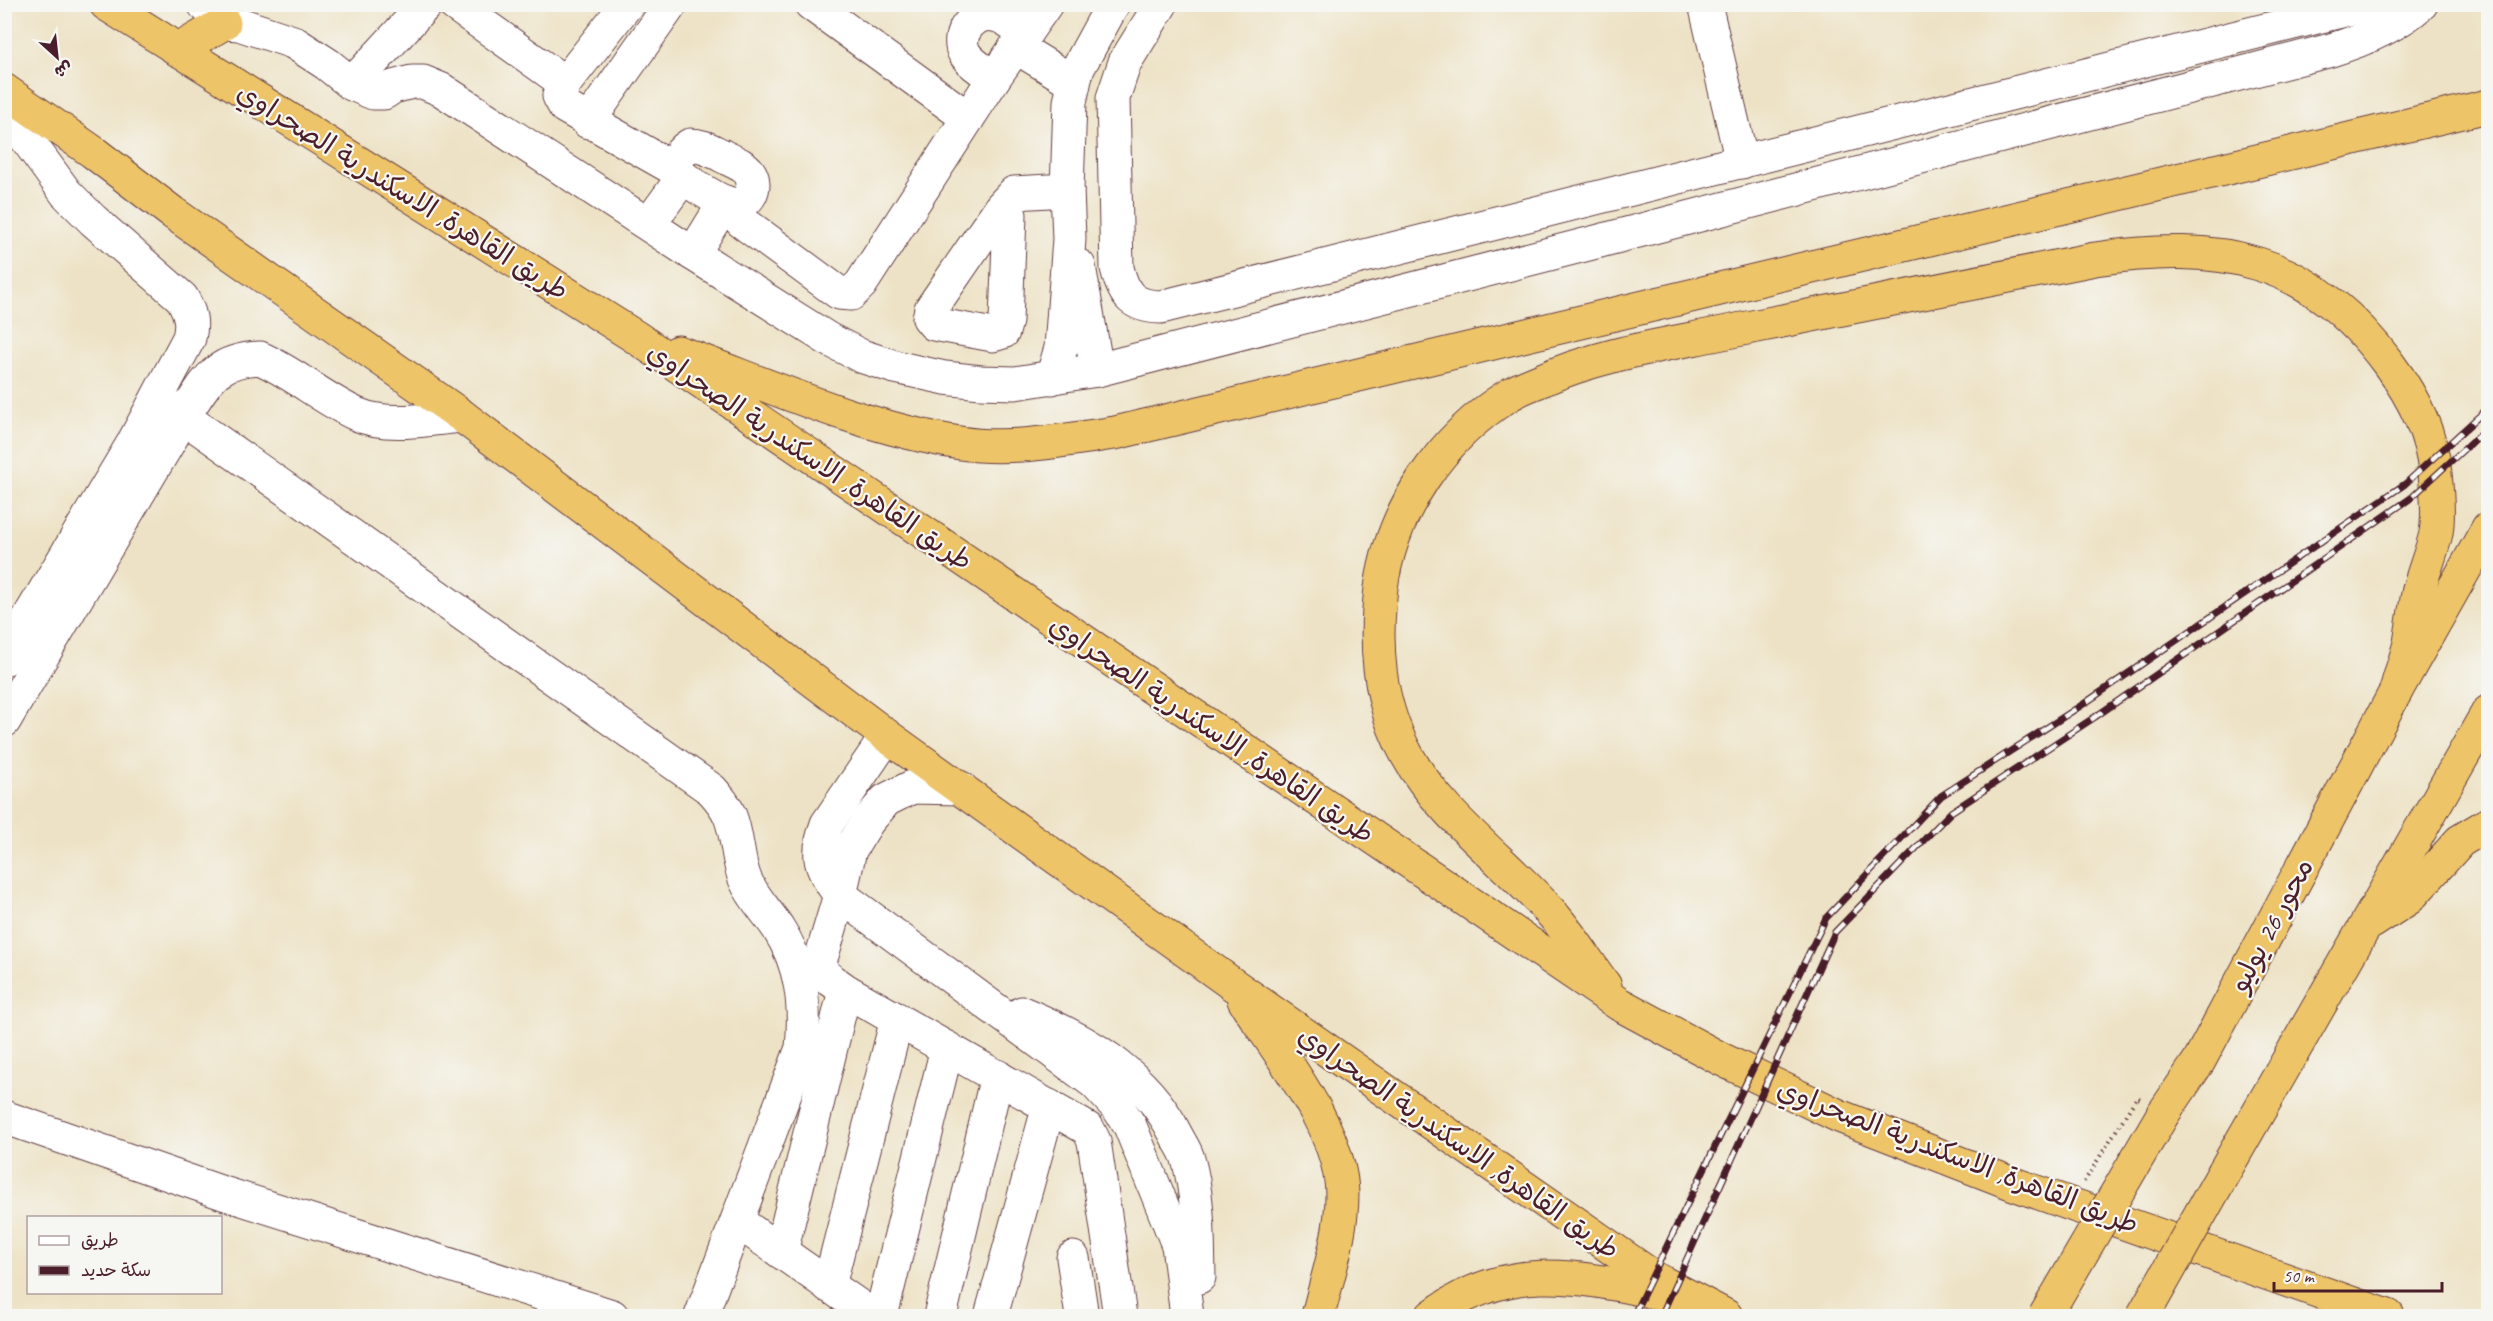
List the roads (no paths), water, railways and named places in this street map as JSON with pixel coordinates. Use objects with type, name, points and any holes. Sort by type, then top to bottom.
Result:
[{"type":"highway","name":"طريق القاهرة, الاسكندرية الصحراوي","points":[[105,4],[634,336],[1619,1004],[1720,1059],[1839,1116],[2011,1183],[2388,1317]]},
{"type":"highway","points":[[178,50],[214,14]]},
{"type":"highway","name":"طريق القاهرة, الاسكندرية الصحراوي","points":[[4,90],[93,152],[173,213],[462,416],[888,736],[1234,986],[1656,1279],[1726,1317]]},
{"type":"highway","points":[[634,336],[823,407],[895,430],[962,443],[1031,444],[1126,431],[2488,106]]},
{"type":"highway","points":[[1619,1004],[1555,917],[1459,820],[1408,758],[1386,702],[1378,666],[1377,624],[1385,561],[1404,511],[1430,469],[1463,430],[1510,394],[1568,368],[1652,347],[2095,259],[2138,253],[2184,251],[2224,254],[2275,269],[2322,295],[2342,311],[2379,350],[2410,396],[2432,446],[2436,530],[2419,590],[2409,645],[2396,691]]},
{"type":"highway","name":"محور 26 يوليو","points":[[2045,1317],[2150,1105],[2199,1061],[2396,691],[2488,528]]},
{"type":"highway","points":[[2143,1317],[2488,712]]},
{"type":"highway","points":[[2366,926],[2409,898],[2460,841],[2488,824]]},
{"type":"highway","points":[[1234,986],[1314,1109],[1330,1140],[1337,1162],[1342,1196],[1340,1214],[1318,1317]]},
{"type":"highway","points":[[1432,1317],[1462,1298],[1485,1288],[1532,1277],[1580,1277],[1693,1300]]},
{"type":"street","points":[[352,84],[426,4]]},
{"type":"street","points":[[454,4],[565,83]]},
{"type":"street","points":[[627,4],[565,83],[560,96],[562,104],[588,122],[730,204],[741,221],[839,293],[851,294],[861,284],[1031,21]]},
{"type":"street","points":[[588,122],[671,4]]},
{"type":"street","points":[[811,4],[968,118]]},
{"type":"street","points":[[1052,378],[1061,348],[1069,239],[1068,116],[1073,82],[1082,60],[1113,4]]},
{"type":"street","points":[[1161,4],[1125,62],[1113,98],[1117,268],[1122,288],[1132,300],[1146,307],[1161,307],[2368,4]]},
{"type":"street","points":[[1705,4],[1742,162]]},
{"type":"street","points":[[214,14],[293,42],[352,84],[372,93],[384,93],[393,87],[412,82],[433,85],[693,254],[828,339],[861,356],[945,378],[1015,383],[1096,370],[2331,50],[2377,34],[2398,22],[2421,4]]},
{"type":"street","points":[[994,78],[966,56],[962,46],[963,32],[971,21],[984,15],[1031,21],[1073,82]]},
{"type":"street","points":[[4,108],[66,193],[93,220],[182,298],[189,310],[192,324],[171,407],[145,452],[4,722]]},
{"type":"street","points":[[649,224],[681,174]]},
{"type":"street","points":[[1001,207],[1014,193],[1067,190]]},
{"type":"street","points":[[693,254],[730,204]]},
{"type":"street","points":[[1069,239],[1080,270],[1096,370]]},
{"type":"street","points":[[171,407],[223,365],[244,358],[260,358],[357,414],[381,420],[405,422],[462,416]]},
{"type":"street","points":[[171,407],[712,790],[723,803],[731,818],[738,856],[753,896],[768,913],[790,951],[798,972],[804,1010],[802,1048],[700,1317]]},
{"type":"street","points":[[4,659],[145,452]]},
{"type":"street","points":[[888,736],[827,824],[821,840],[819,857],[826,877],[840,895],[1095,1083],[1119,1109],[1130,1126],[1178,1245],[1187,1317]]},
{"type":"street","points":[[961,788],[912,787],[886,801],[868,821],[850,850],[840,895],[820,962],[824,974],[845,990],[1088,1129],[1094,1141],[1120,1317]]},
{"type":"street","points":[[781,1252],[845,990]]},
{"type":"street","points":[[971,991],[1067,1032],[1128,1071],[1166,1114],[1188,1159],[1197,1214],[1199,1280],[1192,1317]]},
{"type":"street","points":[[829,1286],[897,1019]]},
{"type":"street","points":[[881,1317],[947,1048]]},
{"type":"street","points":[[940,1317],[997,1076]]},
{"type":"street","points":[[991,1317],[1049,1106]]},
{"type":"street","points":[[4,1117],[223,1193],[612,1317]]},
{"type":"street","points":[[736,1221],[873,1317]]},
{"type":"street","points":[[1073,1257],[1082,1317]]},
{"type":"railway","points":[[1633,1316],[1826,918],[1941,796],[2085,703],[2405,484],[2488,408]]},
{"type":"railway","points":[[1661,1316],[1835,932],[1951,812],[2095,717],[2411,498],[2488,427]]}]
